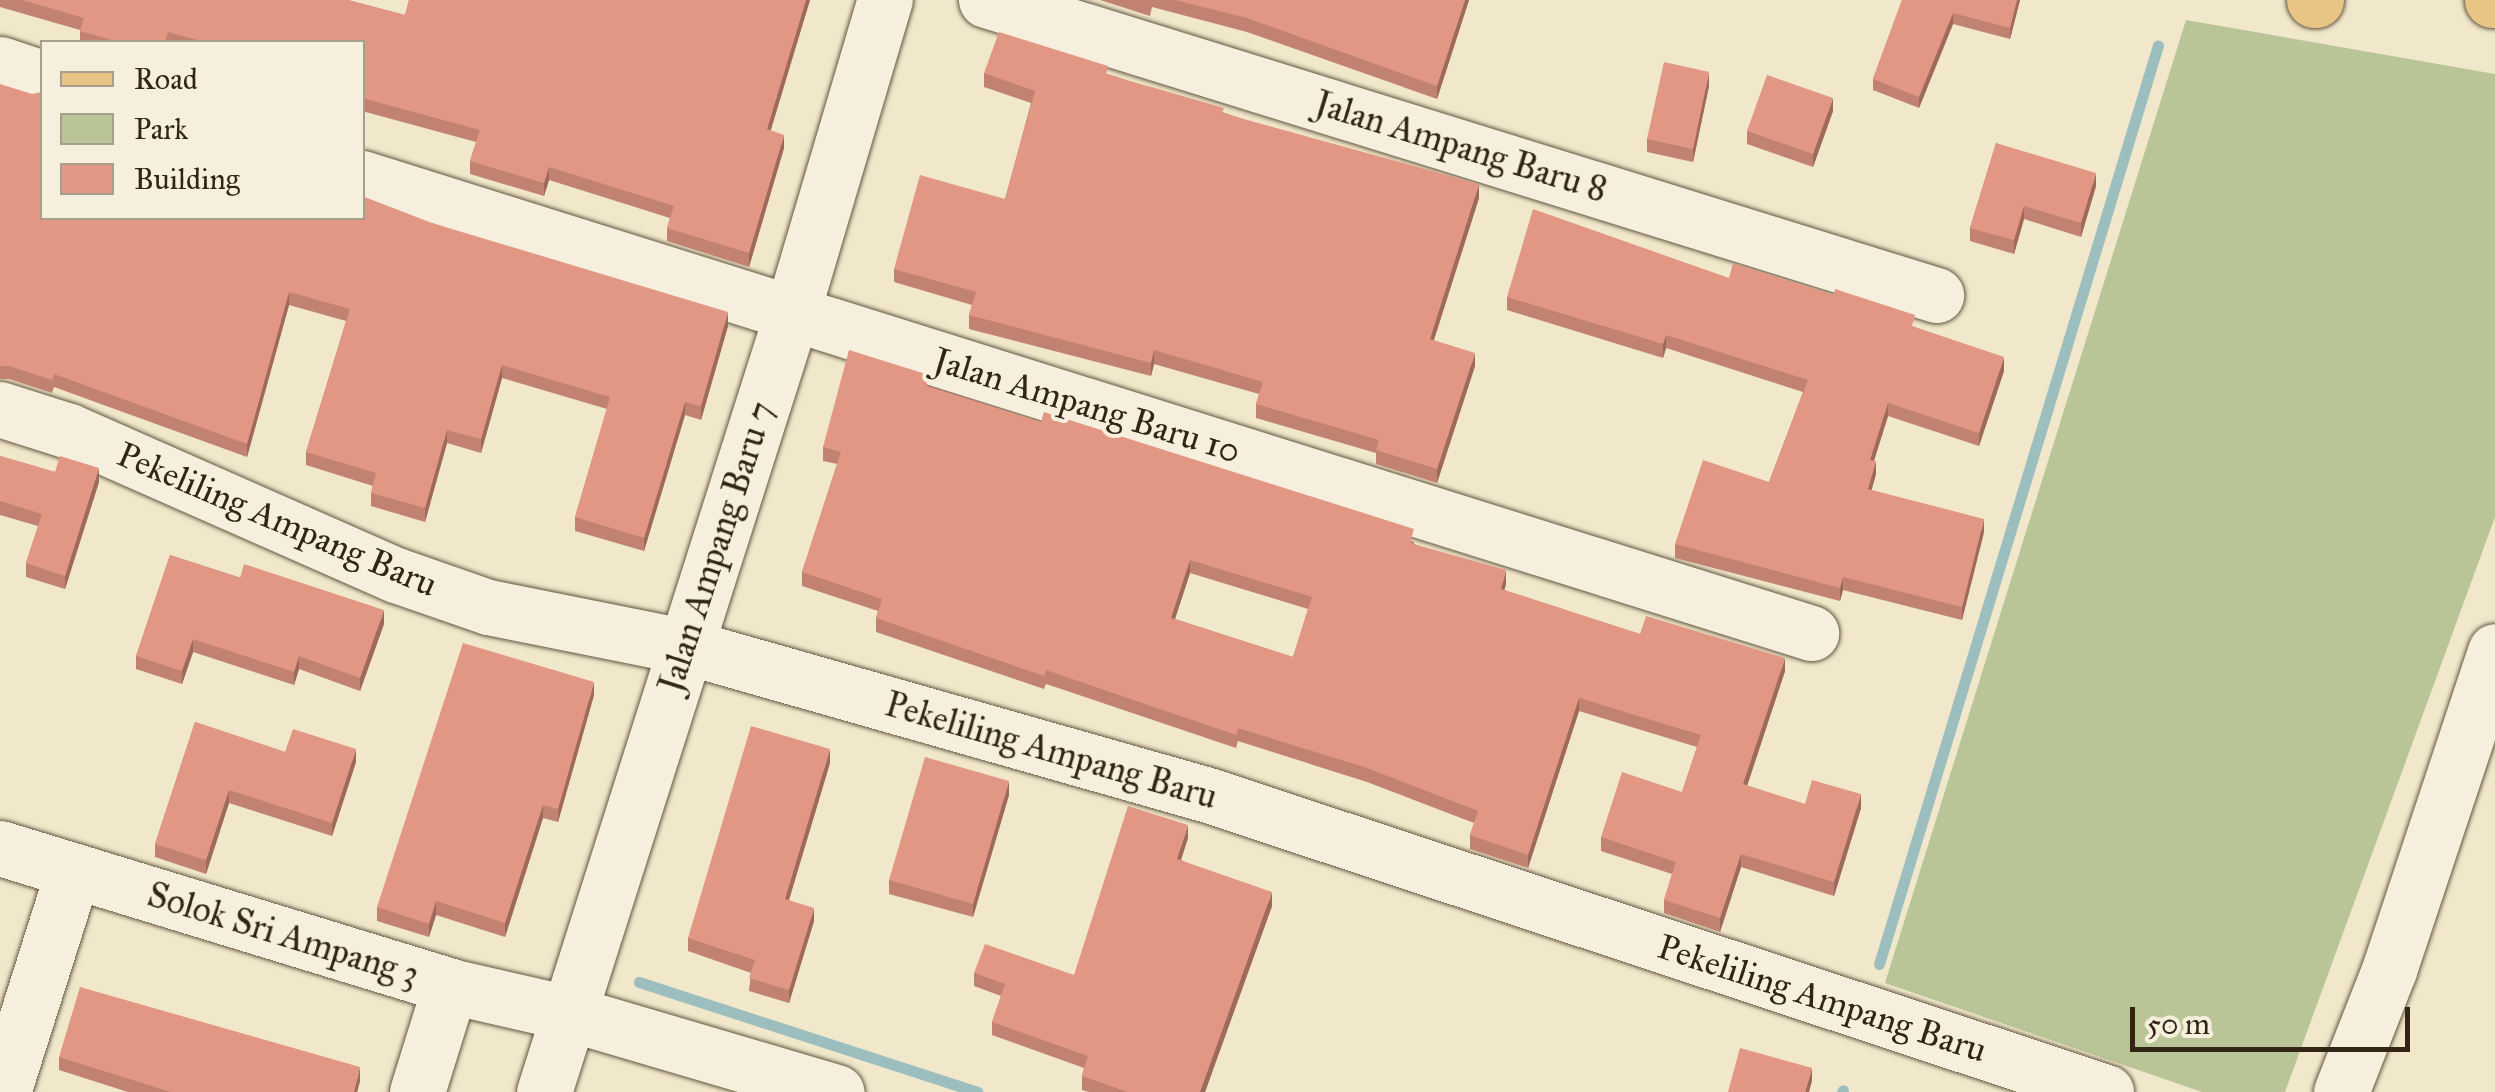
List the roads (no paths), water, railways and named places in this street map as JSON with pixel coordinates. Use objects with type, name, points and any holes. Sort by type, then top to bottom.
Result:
[{"type":"street","name":"Jalan Ampang Baru 7","points":[[544,1092],[792,314],[884,0]]},
{"type":"street","name":"Jalan Ampang Baru 8","points":[[986,0],[1936,295]]},
{"type":"street","points":[[0,64],[40,77]]},
{"type":"street","name":"Jalan Ampang Baru 10","points":[[365,179],[1812,634]]},
{"type":"street","name":"Pekeliling Ampang Baru","points":[[0,409],[70,431],[414,582],[488,607],[684,646],[1208,795],[2106,1092]]},
{"type":"street","points":[[2341,1092],[2389,970],[2495,651]]},
{"type":"street","name":"Solok Sri Ampang 3","points":[[0,848],[450,986],[568,1013],[836,1092]]},
{"type":"street","points":[[3,1092],[74,871]]},
{"type":"street","points":[[417,1092],[450,986]]},
{"type":"waterway","points":[[1879,964],[2158,45]]},
{"type":"waterway","points":[[639,982],[978,1092]]}]
